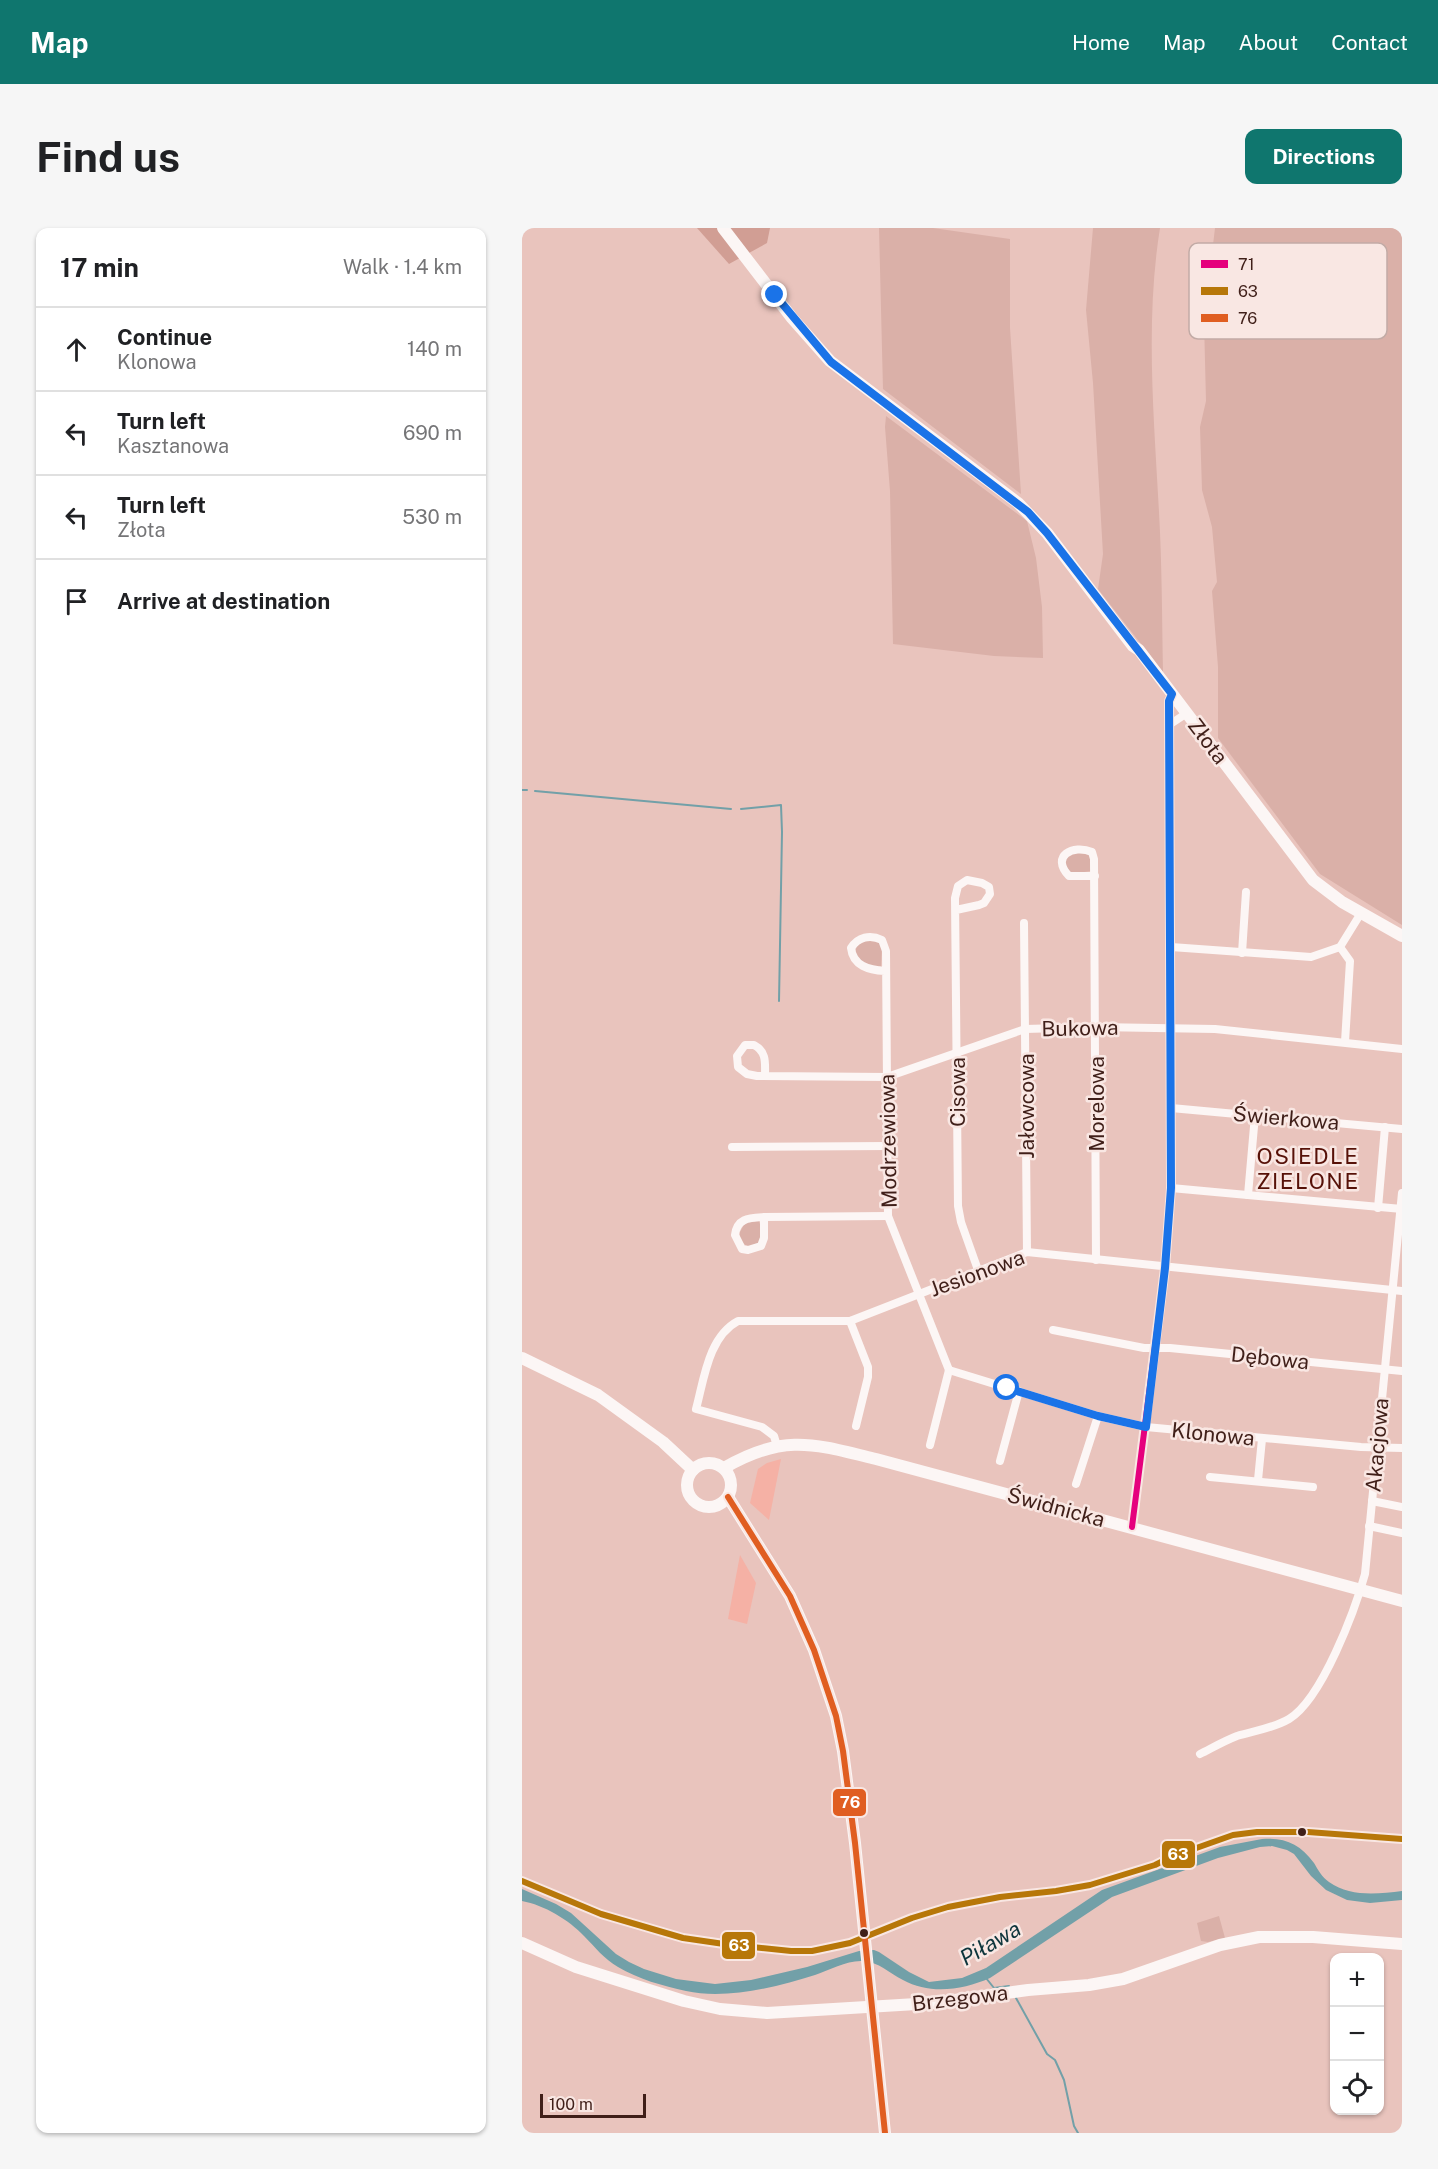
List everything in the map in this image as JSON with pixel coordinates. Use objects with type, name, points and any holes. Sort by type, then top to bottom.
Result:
[{"type":"street","name":"Złota","points":[[723,228],[792,318],[831,362],[1028,512],[1047,533],[1187,713],[1313,880],[1327,892],[1402,936]]},
{"type":"street","points":[[1132,1527],[1165,1268],[1171,1188],[1169,701],[1172,694]]},
{"type":"street","points":[[1169,725],[1187,713]]},
{"type":"street","name":"Morelowa","points":[[1095,876],[1069,876],[1064,870],[1062,861],[1064,855],[1077,849],[1092,852],[1094,859],[1095,876],[1096,1027],[1096,1260]]},
{"type":"street","name":"Cisowa","points":[[956,910],[984,903],[990,894],[989,887],[971,880],[962,882],[956,891],[956,910],[956,1052],[958,1206],[961,1222],[978,1270]]},
{"type":"street","points":[[1242,953],[1246,892]]},
{"type":"street","points":[[1171,947],[1311,957],[1340,947],[1361,913]]},
{"type":"street","name":"Jałowcowa","points":[[1024,923],[1027,1252]]},
{"type":"street","name":"Modrzewiowa","points":[[885,971],[857,963],[851,948],[854,943],[868,937],[882,940],[886,951],[888,1215],[949,1371]]},
{"type":"street","points":[[1340,947],[1350,961],[1345,1042]]},
{"type":"street","name":"Bukowa","points":[[765,1076],[887,1077],[1025,1029],[1171,1027],[1215,1029],[1402,1049]]},
{"type":"street","name":"Świerkowa","points":[[1171,1108],[1402,1128]]},
{"type":"street","points":[[1248,1195],[1255,1115]]},
{"type":"street","points":[[1378,1208],[1384,1127]]},
{"type":"street","points":[[732,1147],[889,1146]]},
{"type":"street","points":[[1171,1188],[1401,1209]]},
{"type":"street","name":"Akacjowa","points":[[1200,1754],[1230,1739],[1277,1725],[1299,1712],[1309,1701],[1334,1652],[1360,1590],[1365,1574],[1385,1370],[1397,1291],[1402,1193]]},
{"type":"street","points":[[764,1217],[888,1215]]},
{"type":"street","name":"Jesionowa","points":[[777,1446],[774,1436],[762,1427],[696,1409],[706,1369],[720,1336],[729,1326],[738,1321],[850,1321],[1027,1252],[1397,1291]]},
{"type":"street","points":[[850,1321],[868,1367],[868,1377],[856,1426]]},
{"type":"street","name":"Dębowa","points":[[1053,1330],[1144,1348],[1402,1371]]},
{"type":"street","points":[[522,1358],[598,1395],[696,1467]]},
{"type":"street","points":[[930,1445],[949,1371]]},
{"type":"street","name":"Klonowa","points":[[949,1371],[1098,1416],[1146,1427],[1262,1439],[1402,1448]]},
{"type":"street","points":[[1000,1461],[1018,1391]]},
{"type":"street","points":[[1076,1484],[1098,1416]]},
{"type":"street","points":[[1258,1480],[1262,1439]]},
{"type":"street","name":"Świdnicka","points":[[727,1472],[763,1451],[777,1446],[797,1444],[827,1447],[1402,1601]]},
{"type":"street","points":[[709,1462],[727,1472],[731,1490],[724,1501],[706,1507],[690,1497],[687,1483],[696,1467],[709,1462]]},
{"type":"street","points":[[1210,1477],[1314,1487]]},
{"type":"street","points":[[724,1501],[773,1565],[802,1619],[836,1716],[848,1787],[885,2133]]},
{"type":"street","points":[[1372,1501],[1402,1507]]},
{"type":"street","points":[[1370,1526],[1402,1533]]},
{"type":"street","points":[[522,1881],[601,1914],[683,1938],[791,1951],[812,1951],[850,1942],[948,1906],[1090,1885],[1155,1865],[1233,1835],[1257,1832],[1308,1832],[1402,1839]]},
{"type":"street","name":"Brzegowa","points":[[522,1943],[576,1967],[684,2001],[720,2009],[767,2013],[933,2003],[1028,1990],[1089,1985],[1123,1978],[1220,1945],[1259,1937],[1313,1937],[1402,1944]]},
{"type":"shaded area","points":[[697,228],[770,228],[767,243],[729,264]]},
{"type":"shaded area","points":[[879,228],[933,228],[1010,239],[1010,328],[1021,494],[883,389]]},
{"type":"shaded area","points":[[1093,228],[1160,228],[1153,298],[1152,370],[1161,552],[1163,672],[1098,589],[1103,554],[1093,383],[1086,310]]},
{"type":"shaded area","points":[[1215,228],[1402,228],[1402,925],[1320,874],[1218,738],[1218,667],[1212,591],[1217,582],[1212,527],[1202,490],[1200,427],[1206,401],[1204,339],[1387,339],[1387,243],[1213,243]]},
{"type":"shaded area","points":[[886,416],[1027,521],[1036,558],[1042,607],[1043,658],[994,656],[893,644]]},
{"type":"shaded area","points":[[1082,852],[1090,855],[1091,871],[1071,874],[1065,864],[1066,858],[1070,854]]},
{"type":"shaded area","points":[[866,941],[877,941],[882,946],[881,966],[873,967],[866,964],[855,954],[857,945]]},
{"type":"shaded area","points":[[759,1221],[762,1231],[759,1243],[747,1246],[740,1240],[740,1232],[745,1223]]},
{"type":"shaded area","points":[[781,1459],[769,1520],[750,1503],[758,1469],[767,1463]]},
{"type":"shaded area","points":[[740,1555],[756,1583],[747,1624],[728,1619]]},
{"type":"shaded area","points":[[1219,1916],[1225,1938],[1208,1942],[1201,1941],[1197,1923]]},
{"type":"water","points":[[1262,1839],[1278,1839],[1291,1843],[1309,1856],[1324,1878],[1337,1887],[1364,1893],[1402,1891],[1402,1900],[1370,1903],[1347,1900],[1326,1890],[1311,1876],[1294,1854],[1272,1846],[1260,1847],[1218,1858],[1112,1897],[990,1978],[958,1988],[924,1988],[903,1980],[874,1963],[857,1961],[768,1988],[718,1994],[677,1989],[634,1975],[608,1960],[564,1919],[539,1906],[522,1901],[522,1889],[556,1904],[571,1913],[616,1954],[644,1969],[676,1979],[715,1984],[751,1980],[807,1967],[859,1951],[874,1950],[929,1982],[962,1978],[986,1968],[1102,1890],[1220,1847]]},
{"type":"waterway","points":[[522,790],[527,790]]},
{"type":"waterway","points":[[535,791],[731,809]]},
{"type":"waterway","points":[[741,809],[781,805],[779,1001]]},
{"type":"waterway","points":[[986,1978],[994,1988],[1009,1986]]},
{"type":"waterway","points":[[1016,1998],[1047,2054],[1055,2060],[1064,2080],[1074,2126],[1078,2133]]},
{"type":"transit line","name":"71","points":[[1132,1527],[1165,1268],[1171,1188],[1169,701],[1172,695]]},
{"type":"transit line","name":"76","points":[[728,1497],[790,1596],[814,1650],[836,1716],[855,1843],[885,2133]]},
{"type":"transit line","name":"63","points":[[522,1881],[601,1914],[683,1938],[791,1951],[812,1951],[850,1943],[912,1918],[948,1907],[1000,1897],[1090,1885],[1155,1865],[1233,1835],[1257,1832],[1308,1832],[1402,1839]]},
{"type":"district","name":"OSIEDLE ZIELONE","points":[[1308,1168]]},
{"type":"route","points":[[775,295],[831,362],[1028,512],[1047,533],[1172,694],[1169,701],[1171,1188],[1165,1268],[1146,1427],[1098,1416],[1007,1388]]},
{"type":"water label","name":"Piława","points":[[990,1943]]}]
